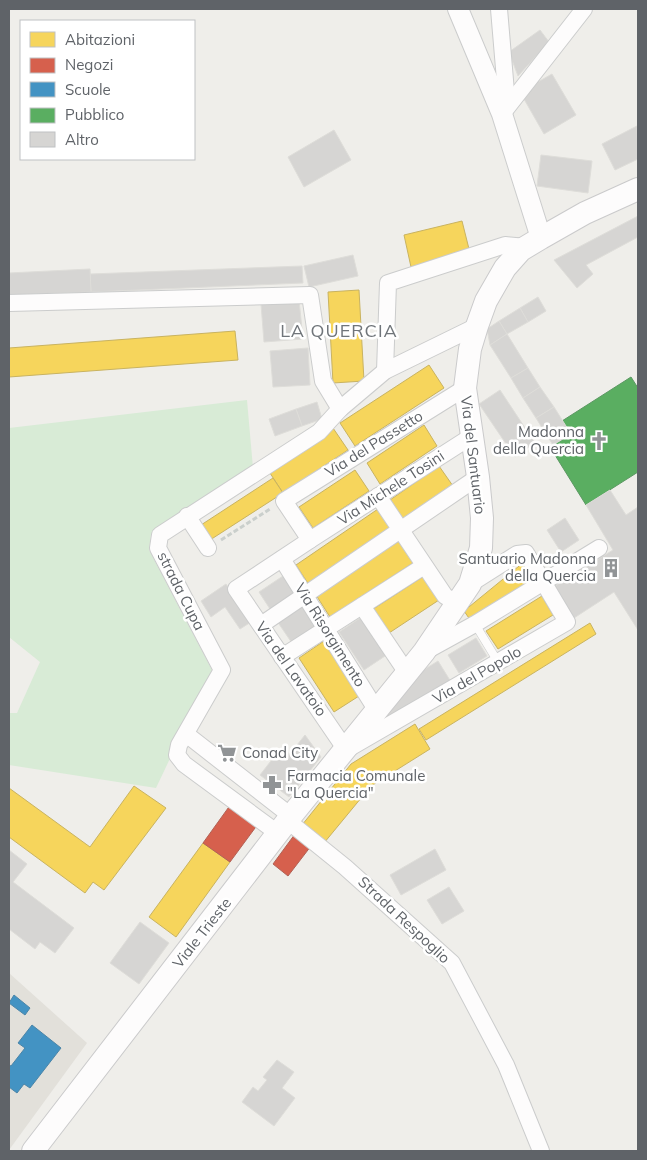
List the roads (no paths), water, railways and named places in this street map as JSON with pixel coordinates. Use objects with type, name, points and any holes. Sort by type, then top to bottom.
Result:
[{"type":"main road","name":"Via del Santuario","points":[[375,714],[424,652],[458,604],[470,584],[481,548],[482,518],[478,477],[465,388],[470,349],[486,301],[505,268],[534,242],[585,213],[638,189]]},
{"type":"main road","name":"Viale Trieste","points":[[33,1151],[286,824],[375,714]]},
{"type":"street","points":[[385,370],[388,283],[505,245],[534,242],[502,114],[458,9]]},
{"type":"street","points":[[499,9],[506,92],[502,114]]},
{"type":"street","points":[[502,114],[584,9]]},
{"type":"street","points":[[9,303],[310,296],[323,381],[340,409]]},
{"type":"street","name":"strada Cupa","points":[[186,734],[222,670],[158,548],[160,535],[186,516],[319,432],[340,409],[385,370],[477,326]]},
{"type":"street","name":"Via del Passetto","points":[[310,540],[284,501],[465,388]]},
{"type":"street","name":"Via Michele Tosini","points":[[236,589],[472,436]]},
{"type":"street","points":[[260,625],[478,477]]},
{"type":"street","points":[[378,496],[445,596],[458,604]]},
{"type":"street","points":[[186,516],[208,548]]},
{"type":"street","name":"Via del Santuario","points":[[424,652],[544,583],[599,548]]},
{"type":"street","points":[[470,584],[517,554],[526,553],[544,583]]},
{"type":"street","name":"Via Risorgimento","points":[[282,559],[327,628],[375,714]]},
{"type":"street","points":[[282,657],[424,566]]},
{"type":"street","name":"Via del Popolo","points":[[346,750],[567,622],[544,583]]},
{"type":"street","name":"Via del Lavatoio","points":[[236,589],[346,750]]},
{"type":"street","points":[[362,606],[407,673]]},
{"type":"street","points":[[186,734],[286,824],[179,759],[177,751],[186,734]]},
{"type":"street","name":"Strada Respoglio","points":[[286,824],[345,867],[452,963],[506,1065],[541,1151]]},
{"type":"lane","points":[[475,624],[498,662]]},
{"type":"place","name":"Madonna della Quercia","points":[[599,441]]},
{"type":"place","name":"Santuario Madonna della Quercia","points":[[611,568]]},
{"type":"place","name":"Conad City","points":[[227,753]]},
{"type":"place","name":"Farmacia Comunale \"La Quercia\"","points":[[272,785]]},
{"type":"district","name":"LA QUERCIA","points":[[339,331]]}]
